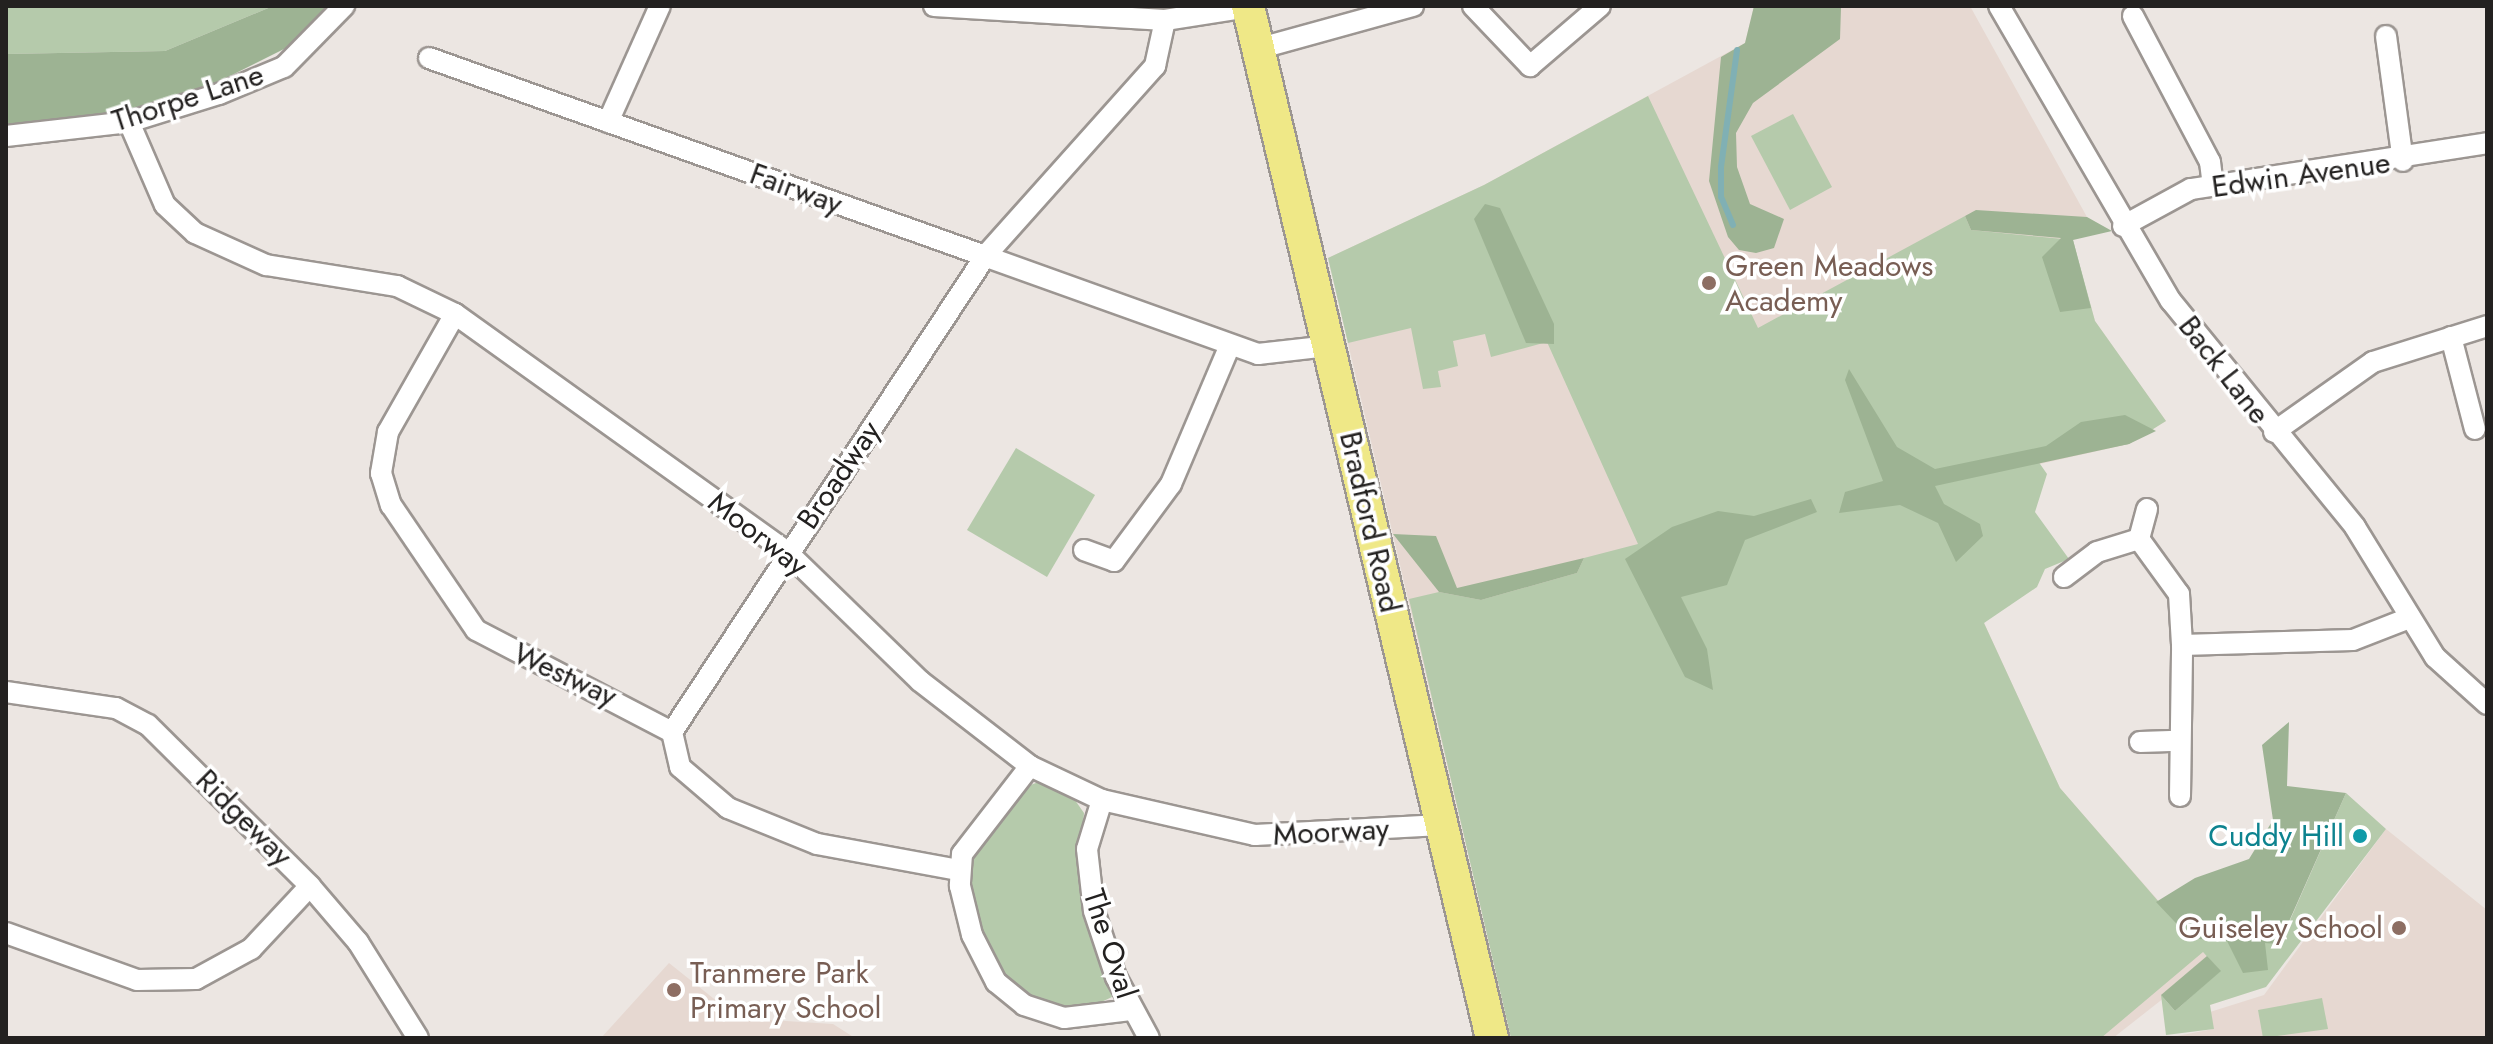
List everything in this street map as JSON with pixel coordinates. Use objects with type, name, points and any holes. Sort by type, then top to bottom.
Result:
[{"type":"main road","name":"Bradford Road","points":[[1248,7],[1492,1038]]},
{"type":"street","name":"Thorpe Lane","points":[[6,136],[129,122],[284,67],[344,6]]},
{"type":"street","points":[[608,122],[660,6]]},
{"type":"street","points":[[934,6],[1165,20],[1248,7]]},
{"type":"street","points":[[1257,49],[1413,6]]},
{"type":"street","points":[[1473,6],[1530,66],[1600,6]]},
{"type":"street","name":"Back Lane","points":[[1999,6],[2123,226],[2274,432],[2355,527],[2407,619],[2452,676],[2487,704]]},
{"type":"street","points":[[2133,16],[2210,162],[2213,186]]},
{"type":"street","name":"Broadway","points":[[672,732],[787,552],[988,257],[1155,66],[1165,20]]},
{"type":"street","points":[[2386,36],[2403,161]]},
{"type":"street","name":"Fairway","points":[[429,58],[1258,354],[1328,346]]},
{"type":"street","name":"Moorway","points":[[129,122],[165,205],[195,233],[266,265],[397,286],[455,314],[787,552],[920,681],[1030,766],[1102,800],[1255,835],[1441,825]]},
{"type":"street","name":"Edwin Avenue","points":[[2123,226],[2178,193],[2403,161],[2487,143]]},
{"type":"street","name":"Westway","points":[[455,314],[382,445],[391,505],[476,630],[672,732]]},
{"type":"street","points":[[2274,432],[2350,374],[2487,326]]},
{"type":"street","points":[[2451,337],[2475,429]]},
{"type":"street","points":[[1084,550],[1114,561],[1171,484],[1230,345]]},
{"type":"street","points":[[2139,539],[2147,509]]},
{"type":"street","points":[[2064,577],[2097,552],[2139,539]]},
{"type":"street","points":[[2139,539],[2179,594],[2184,729],[2178,741],[2180,796]]},
{"type":"street","points":[[2182,645],[2353,640],[2407,619]]},
{"type":"street","name":"Ridgeway","points":[[6,692],[134,714],[310,886],[358,942],[418,1038]]},
{"type":"street","points":[[672,732],[680,767],[728,808],[817,844],[959,870]]},
{"type":"street","points":[[2140,742],[2178,741]]},
{"type":"street","points":[[1030,766],[968,845],[959,870],[972,935],[1007,994],[1064,1018],[1131,1010]]},
{"type":"street","name":"The Oval","points":[[1102,800],[1089,834],[1088,874],[1103,944],[1131,1010],[1149,1038]]},
{"type":"street","points":[[6,933],[137,980],[196,979],[251,949],[310,886]]},
{"type":"shaded area","points":[[1754,6],[1970,6],[2087,217],[2066,220],[2095,321],[2166,421],[2129,444],[1923,490],[2060,788],[2211,961],[2113,1038],[1511,1038],[1328,258],[1484,185],[1745,43]]},
{"type":"shaded area","name":"Guiseley School","points":[[2386,829],[2487,910],[2487,1038],[2167,1038],[2213,1029],[2210,1012],[2264,995]]},
{"type":"shaded area","name":"Tranmere Park Primary School","points":[[669,963],[738,1018],[833,1024],[855,1038],[601,1038]]},
{"type":"green space","points":[[6,6],[273,6],[165,51],[6,54]]},
{"type":"green space","points":[[273,6],[336,6],[300,41],[202,90],[125,114],[6,134],[6,54],[165,51]]},
{"type":"green space","points":[[1754,6],[1841,8],[1840,39],[1753,103],[1736,133],[1737,167],[1750,204],[1784,219],[1774,248],[1756,253],[1739,250],[1728,237],[1709,181],[1721,57],[1745,43]]},
{"type":"green space","points":[[1648,96],[1758,328],[1965,216],[1971,230],[2073,240],[2095,321],[2166,421],[2129,444],[2038,461],[2047,474],[2035,512],[2069,559],[2045,569],[2037,587],[1984,623],[2060,788],[2191,939],[2280,943],[2346,793],[2386,829],[2266,987],[2210,1005],[2214,1029],[2166,1035],[2161,995],[2175,1011],[2220,971],[2203,952],[2101,1038],[1511,1038],[1409,599],[1439,592],[1481,600],[1577,573],[1584,558],[1638,544],[1547,342],[1491,357],[1485,334],[1453,341],[1458,366],[1438,371],[1441,387],[1423,389],[1411,328],[1348,343],[1328,258],[1484,185]]},
{"type":"green space","points":[[1793,114],[1832,187],[1790,210],[1751,136]]},
{"type":"green space","points":[[1485,204],[1500,208],[1554,324],[1554,344],[1526,343],[1474,219]]},
{"type":"green space","points":[[1976,210],[2087,217],[2112,231],[2073,240],[2091,308],[2060,312],[2042,257],[2061,238],[1971,230],[1965,216]]},
{"type":"green space","points":[[1849,369],[1897,447],[1935,469],[2046,446],[2081,422],[2125,415],[2156,431],[2129,444],[1935,486],[1944,504],[1980,524],[1983,536],[1956,562],[1938,523],[1900,505],[1839,513],[1845,492],[1883,481],[1845,380]]},
{"type":"green space","points":[[1016,448],[1095,495],[1047,577],[967,530]]},
{"type":"green space","points":[[1811,499],[1817,512],[1745,540],[1727,585],[1681,597],[1707,649],[1713,690],[1685,677],[1625,559],[1672,527],[1718,511],[1754,516]]},
{"type":"green space","points":[[1393,534],[1436,536],[1457,588],[1584,558],[1577,573],[1481,600],[1439,592]]},
{"type":"green space","points":[[2289,722],[2287,786],[2346,793],[2279,944],[2265,943],[2268,970],[2243,973],[2227,941],[2191,939],[2156,902],[2195,878],[2249,859],[2273,820],[2262,745]]},
{"type":"green space","points":[[1041,781],[1070,793],[1084,813],[1079,879],[1112,997],[1082,1011],[1040,1004],[1008,982],[979,931],[967,888],[970,856],[1023,788]]},
{"type":"green space","points":[[2207,956],[2221,971],[2175,1011],[2161,995]]},
{"type":"green space","points":[[2322,998],[2328,1029],[2263,1038],[2258,1010]]},
{"type":"waterway","points":[[1733,225],[1721,197],[1721,167],[1737,50]]},
{"type":"place","name":"Green Meadows Academy","points":[[1709,283]]},
{"type":"place","name":"Cuddy Hill","points":[[2360,836]]},
{"type":"place","name":"Guiseley School","points":[[2399,928]]},
{"type":"place","name":"Tranmere Park Primary School","points":[[674,990]]}]
